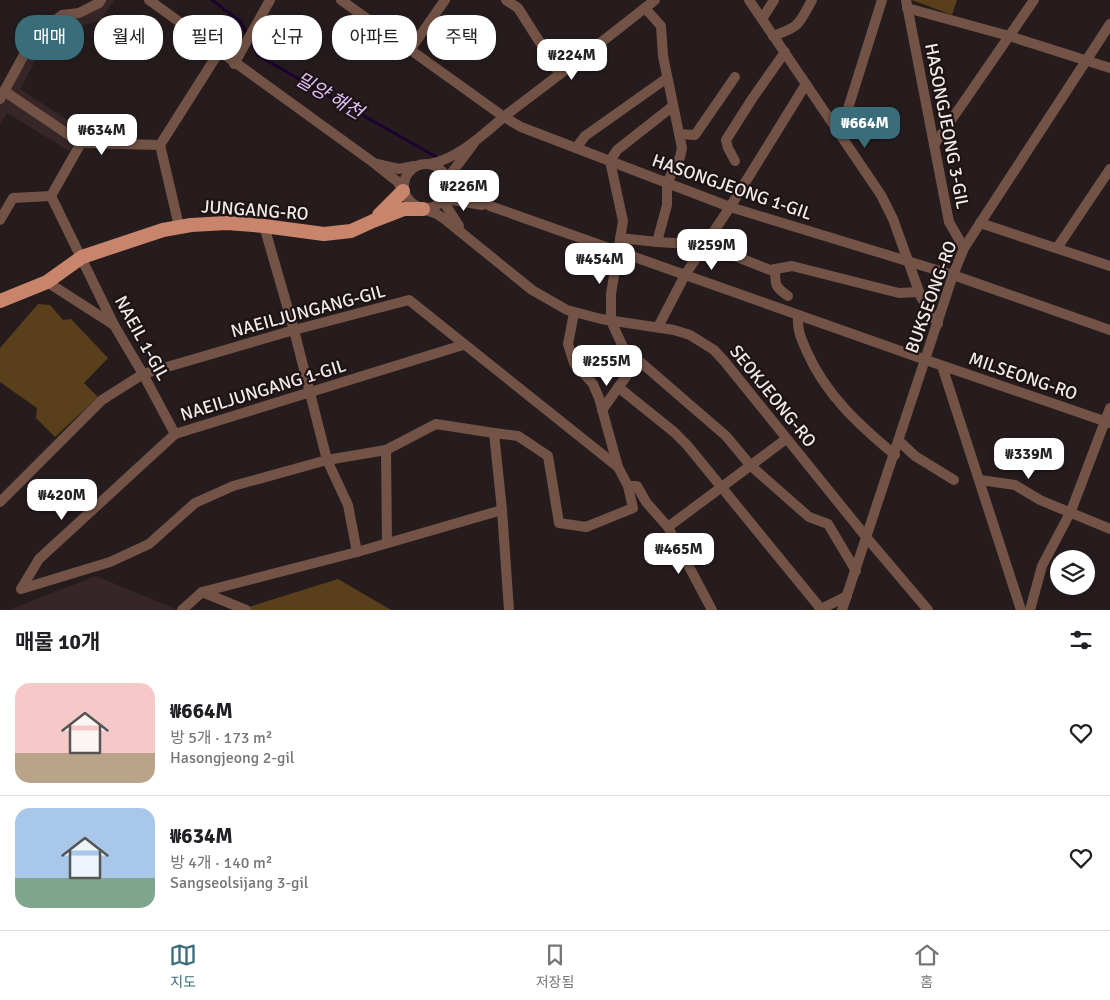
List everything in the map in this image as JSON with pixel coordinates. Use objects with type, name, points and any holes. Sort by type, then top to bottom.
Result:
[{"type":"main road","points":[[372,220],[390,206],[403,191]]},
{"type":"main road","points":[[372,220],[404,209],[423,209]]},
{"type":"main road","name":"JUNGANG-RO","points":[[0,301],[47,282],[82,258],[122,243],[179,226],[227,223],[324,234],[351,231],[372,220]]},
{"type":"street","points":[[101,0],[79,14],[62,15],[32,40],[2,95],[81,143],[160,145]]},
{"type":"street","points":[[148,0],[173,18]]},
{"type":"street","points":[[270,0],[236,61],[398,182],[410,203],[423,209],[437,206],[443,201],[447,194],[447,179],[474,142]]},
{"type":"street","name":"HASONGJEONG 1-GIL","points":[[341,0],[362,15]]},
{"type":"street","points":[[417,40],[445,0]]},
{"type":"street","points":[[506,0],[518,8],[560,74]]},
{"type":"street","points":[[374,163],[398,169],[441,162],[474,142],[655,0]]},
{"type":"street","points":[[749,0],[881,195],[893,219],[919,292],[938,324]]},
{"type":"street","points":[[762,20],[774,0]]},
{"type":"street","points":[[773,36],[798,25],[812,0]]},
{"type":"street","points":[[840,134],[882,0]]},
{"type":"street","points":[[934,144],[1034,0]]},
{"type":"street","name":"HASONGJEONG 3-GIL","points":[[964,248],[949,222],[906,4],[1110,68]]},
{"type":"street","points":[[645,8],[661,26],[663,56],[682,148],[680,157],[667,183],[667,206],[657,242]]},
{"type":"street","name":"BUKSEONG-RO","points":[[842,610],[895,455],[953,274],[964,248],[1110,24]]},
{"type":"street","points":[[735,161],[726,140],[785,52]]},
{"type":"street","name":"HASONGJEONG 1-GIL","points":[[417,55],[521,127],[730,207],[953,274],[1110,330]]},
{"type":"street","points":[[179,226],[160,145],[214,60]]},
{"type":"street","points":[[679,134],[695,136],[735,77]]},
{"type":"street","points":[[576,148],[585,136],[667,78]]},
{"type":"street","points":[[658,327],[685,275],[730,207],[806,84]]},
{"type":"street","points":[[673,106],[617,150],[610,161],[623,220],[611,294],[611,320],[623,347],[726,436],[751,466],[809,517],[828,524],[856,571]]},
{"type":"street","points":[[0,220],[13,198],[51,196],[81,143]]},
{"type":"street","points":[[430,164],[443,172],[454,186],[490,206]]},
{"type":"street","points":[[403,191],[405,177],[415,166]]},
{"type":"street","points":[[1057,248],[1110,169]]},
{"type":"street","name":"NAEIL 1-GIL","points":[[51,196],[114,325],[175,434]]},
{"type":"street","points":[[443,201],[452,200],[490,206]]},
{"type":"street","points":[[443,201],[465,236]]},
{"type":"street","name":"MILSEONG-RO","points":[[490,206],[942,366],[1108,422]]},
{"type":"street","name":"SEOKJEONG-RO","points":[[423,209],[437,214],[532,290],[549,301],[574,312],[658,327],[690,335],[714,350],[928,610]]},
{"type":"street","points":[[980,223],[1110,266]]},
{"type":"street","points":[[264,226],[294,330],[327,460],[348,505],[357,552]]},
{"type":"street","points":[[620,238],[692,244],[725,252],[770,270],[792,266],[899,293],[919,292]]},
{"type":"street","points":[[775,269],[775,284],[778,290],[788,296]]},
{"type":"street","points":[[47,282],[114,325]]},
{"type":"street","name":"NAEILJUNGANG-GIL","points":[[0,502],[102,400],[143,374],[294,330],[409,300],[618,467]]},
{"type":"street","points":[[327,460],[386,450],[436,424],[518,436],[548,456],[559,523],[586,527],[633,508],[628,486],[618,467],[593,384],[574,363],[568,344],[574,312]]},
{"type":"street","points":[[798,315],[797,329],[816,372],[835,398],[863,428],[895,455]]},
{"type":"street","name":"NAEILJUNGANG 1-GIL","points":[[327,460],[233,486],[195,503],[148,544],[110,562],[21,590],[38,559],[175,434],[463,345]]},
{"type":"street","points":[[602,410],[638,360]]},
{"type":"street","points":[[942,366],[1022,610]]},
{"type":"street","points":[[618,387],[674,432],[687,445],[820,610],[847,596]]},
{"type":"street","points":[[1030,610],[1042,566],[1071,511],[1108,422],[1110,408]]},
{"type":"street","points":[[494,433],[509,610]]},
{"type":"street","points":[[668,527],[786,439]]},
{"type":"street","points":[[899,441],[915,456],[954,480]]},
{"type":"street","points":[[386,450],[387,543]]},
{"type":"street","points":[[980,480],[1015,486],[1040,500],[1071,511],[1110,529]]},
{"type":"street","points":[[628,486],[637,486],[646,502],[668,527],[712,610]]},
{"type":"street","points":[[182,610],[202,592],[357,552],[502,510]]},
{"type":"street","points":[[202,592],[246,610]]},
{"type":"shaded area","points":[[92,0],[114,0],[104,15],[94,15],[94,22],[84,25],[84,15],[52,15],[60,10],[77,9]]},
{"type":"shaded area","points":[[912,0],[957,0],[952,15]]},
{"type":"shaded area","points":[[15,60],[36,60],[20,89],[84,131],[69,151],[7,113],[0,124],[0,87]]},
{"type":"shaded area","points":[[38,304],[50,305],[63,320],[71,319],[108,358],[84,383],[98,397],[55,437],[36,418],[37,408],[0,382],[0,348]]},
{"type":"shaded area","points":[[96,576],[178,610],[9,610]]},
{"type":"shaded area","points":[[338,579],[391,610],[239,610]]},
{"type":"waterway","name":"밀양 해천","points":[[212,0],[241,22],[248,36]]},
{"type":"waterway","name":"밀양 해천","points":[[251,41],[257,55],[438,158]]}]
